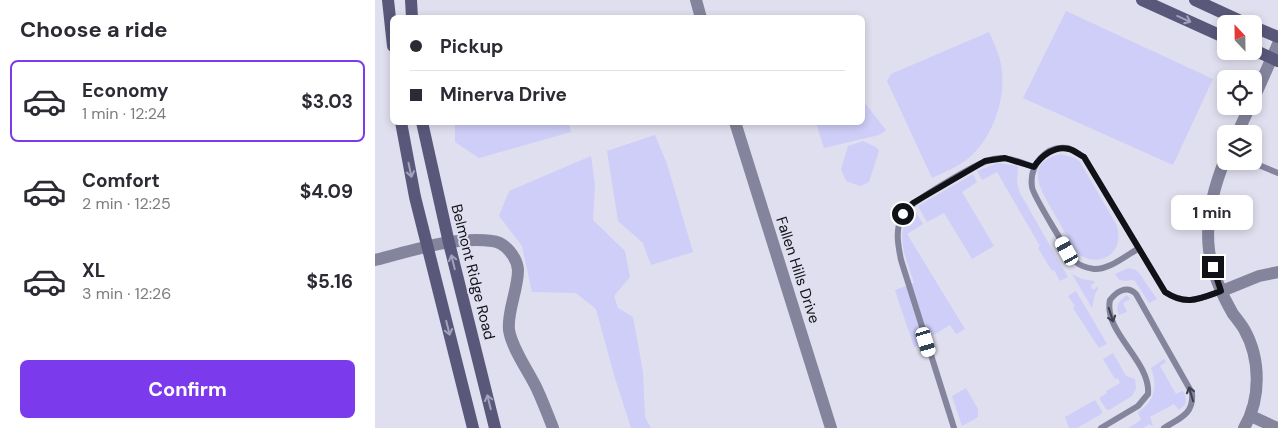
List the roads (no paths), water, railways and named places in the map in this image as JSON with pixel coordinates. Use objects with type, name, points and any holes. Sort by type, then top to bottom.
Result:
[{"type":"main road","points":[[388,0],[390,18]]},
{"type":"main road","points":[[411,0],[412,15]]},
{"type":"main road","points":[[1142,0],[1217,34]]},
{"type":"main road","points":[[1195,0],[1228,15]]},
{"type":"main road","points":[[1263,31],[1278,38]]},
{"type":"main road","points":[[1263,54],[1275,59]]},
{"type":"main road","points":[[402,125],[413,188],[473,428]]},
{"type":"main road","name":"Belmont Ridge Road","points":[[423,125],[449,243],[495,428]]},
{"type":"street","points":[[696,0],[700,15]]},
{"type":"street","points":[[1262,83],[1275,59],[1278,44]]},
{"type":"street","name":"Fallen Hills Drive","points":[[736,125],[831,428]]},
{"type":"street","points":[[1221,170],[1213,194],[1208,227],[1211,258],[1221,291],[1244,329],[1251,346],[1256,377],[1256,395],[1251,416],[1244,428]]},
{"type":"street","points":[[375,260],[449,243],[493,241],[506,247],[518,268],[509,329],[511,339],[538,390],[553,428]]},
{"type":"street","points":[[1221,291],[1259,276],[1278,272]]},
{"type":"street","points":[[1251,416],[1277,428]]},
{"type":"lane","points":[[1138,249],[1112,264],[1096,269],[1077,264],[1067,251],[1032,189],[1032,175],[1039,158],[1052,150],[1068,148],[1084,157],[1165,292],[1174,298],[1184,301],[1194,300],[1221,291]]},
{"type":"lane","points":[[954,428],[901,260],[896,237],[903,214],[913,203],[985,161],[1005,158],[1034,167]]},
{"type":"lane","points":[[1262,166],[1278,173]]},
{"type":"lane","points":[[1101,428],[1138,406],[1145,400],[1148,394],[1147,380],[1109,314],[1110,300],[1119,291],[1125,289],[1132,290],[1135,294],[1192,393],[1193,404],[1191,410],[1164,428]]}]
